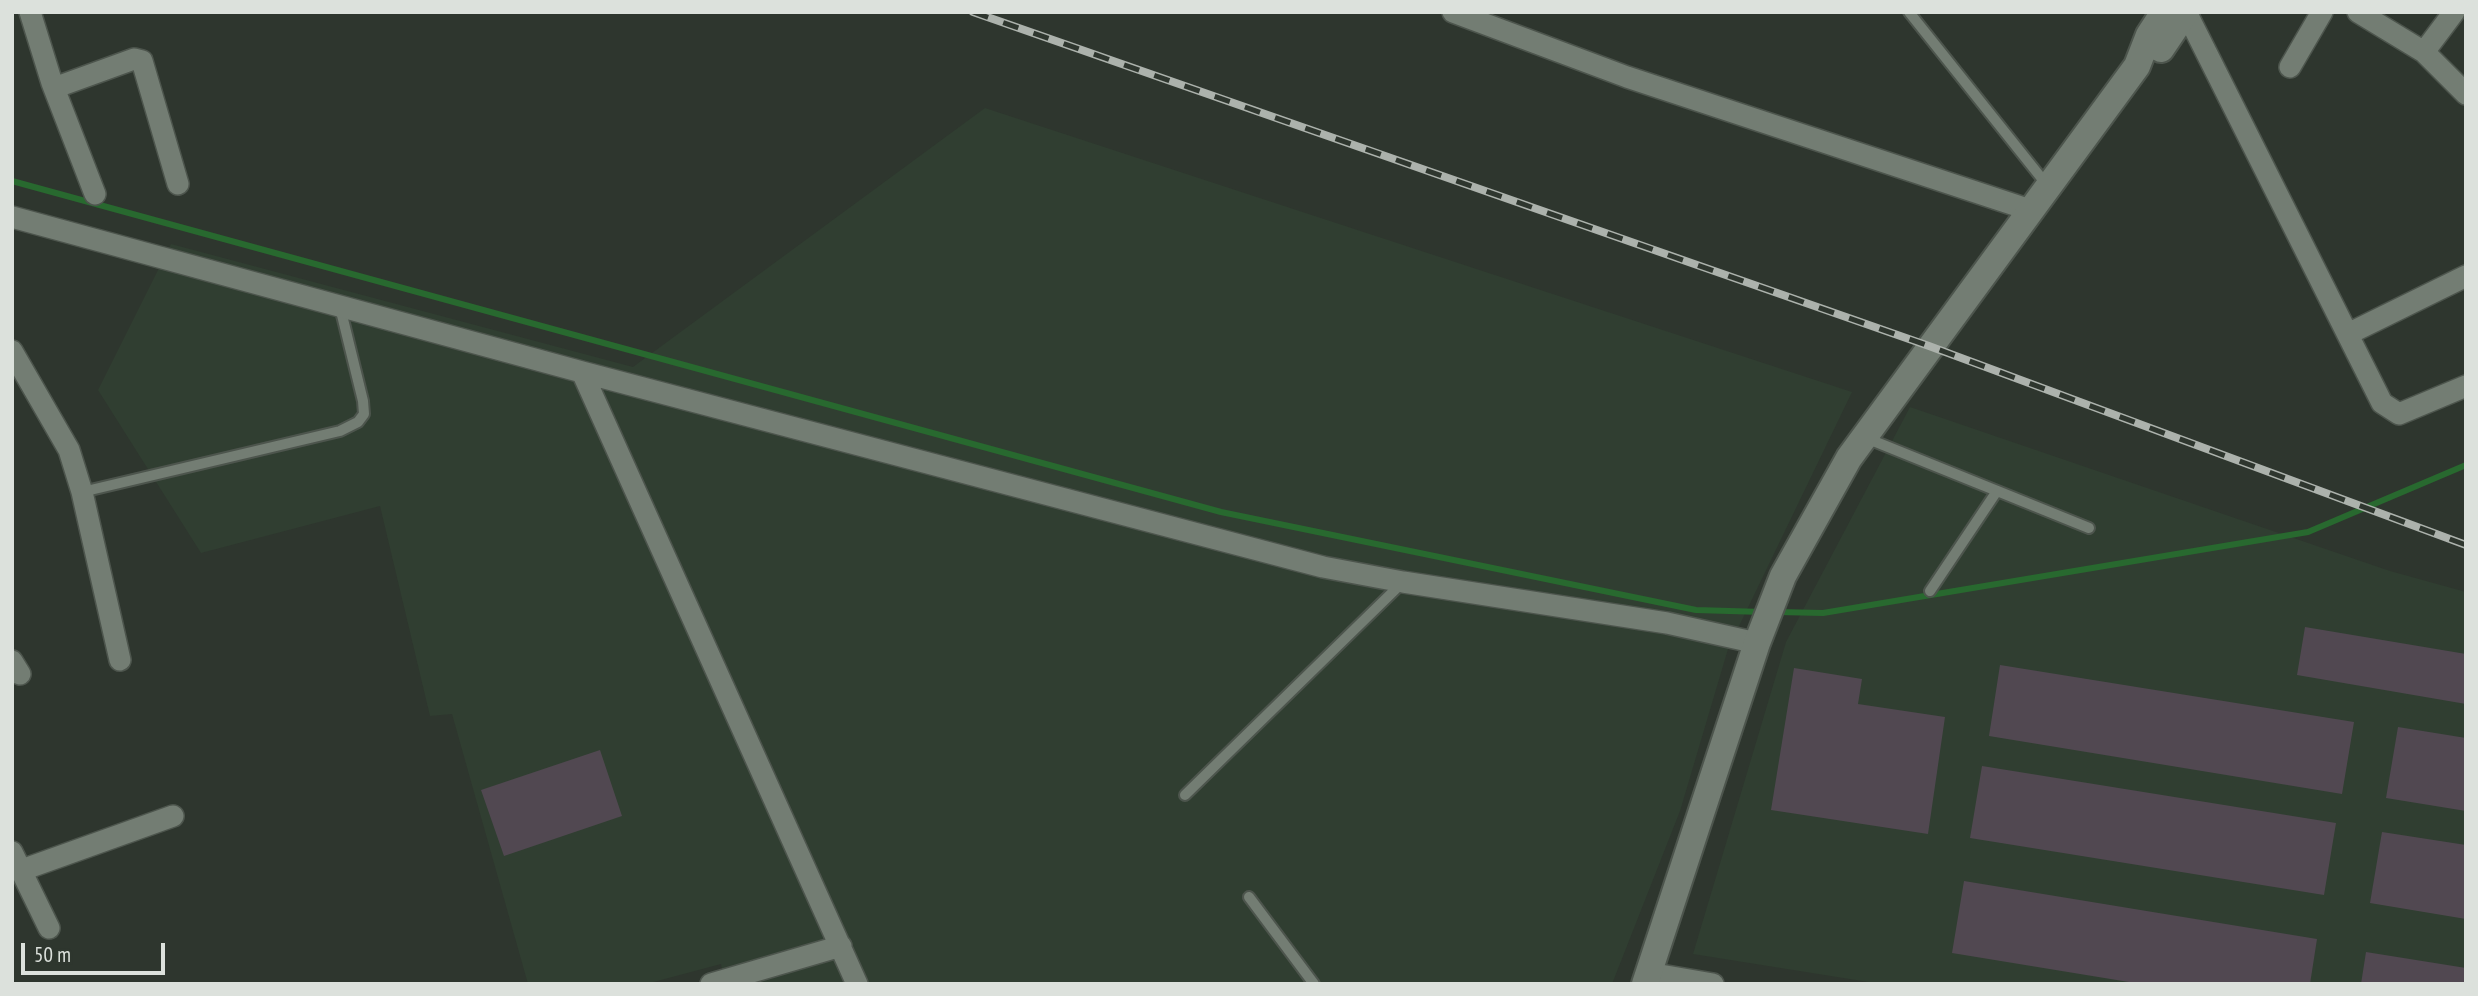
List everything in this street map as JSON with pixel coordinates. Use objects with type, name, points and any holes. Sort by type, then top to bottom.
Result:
[{"type":"street","points":[[30,12],[54,88],[95,194]]},
{"type":"street","points":[[1453,12],[1492,19],[1714,107],[2030,211]]},
{"type":"street","points":[[1713,984],[1647,978],[1759,638],[1783,576],[1864,437],[2137,66],[2149,35],[2164,12]]},
{"type":"street","points":[[2137,66],[2159,51],[2186,12],[2388,409],[2399,414],[2466,386]]},
{"type":"street","points":[[2290,67],[2322,12]]},
{"type":"street","points":[[2358,12],[2424,52],[2466,94]]},
{"type":"street","points":[[2424,52],[2454,12]]},
{"type":"street","points":[[54,88],[134,59],[142,61],[178,184]]},
{"type":"street","points":[[12,217],[1259,552],[1403,582],[1759,638]]},
{"type":"street","points":[[2348,334],[2466,276]]},
{"type":"street","points":[[12,351],[60,431],[82,492],[120,660]]},
{"type":"street","points":[[582,372],[857,984]]},
{"type":"street","points":[[49,928],[17,861],[173,816]]},
{"type":"street","points":[[711,984],[841,946]]},
{"type":"lane","points":[[1909,12],[2049,188]]},
{"type":"lane","points":[[82,492],[340,431],[358,422],[364,414],[363,401],[340,307]]},
{"type":"lane","points":[[1864,437],[2089,528]]},
{"type":"lane","points":[[1930,591],[1997,491]]},
{"type":"lane","points":[[1185,795],[1403,582]]},
{"type":"lane","points":[[1249,897],[1314,984]]},
{"type":"shaded area","points":[[985,108],[1852,392],[1728,649],[1680,811],[1612,984],[725,984],[721,964],[646,984],[528,984],[452,714],[430,716],[380,506],[201,553],[98,390],[171,244],[633,367]]},
{"type":"shaded area","points":[[1910,407],[2390,571],[2466,592],[2466,984],[1881,984],[1693,954],[1786,642]]},
{"type":"building","points":[[2305,627],[2466,654],[2466,704],[2297,675]]},
{"type":"building","points":[[2000,665],[2354,722],[2342,794],[1989,736]]},
{"type":"building","points":[[1794,668],[1862,679],[1858,704],[1945,717],[1928,834],[1771,810]]},
{"type":"building","points":[[2398,727],[2466,738],[2466,811],[2386,798]]},
{"type":"building","points":[[600,750],[622,816],[504,856],[481,790]]},
{"type":"building","points":[[1982,766],[2336,823],[2324,895],[1970,838]]},
{"type":"building","points":[[2382,832],[2466,845],[2466,919],[2370,903]]},
{"type":"building","points":[[1964,881],[2317,939],[2310,984],[2141,984],[1952,953]]},
{"type":"building","points":[[2366,952],[2466,968],[2466,984],[2361,984]]},
{"type":"waterway","points":[[12,181],[1221,512],[1696,610],[1763,612]]},
{"type":"waterway","points":[[1778,612],[1823,613],[2308,532],[2466,465]]},
{"type":"railway","points":[[973,12],[1929,346],[2466,545]]}]
